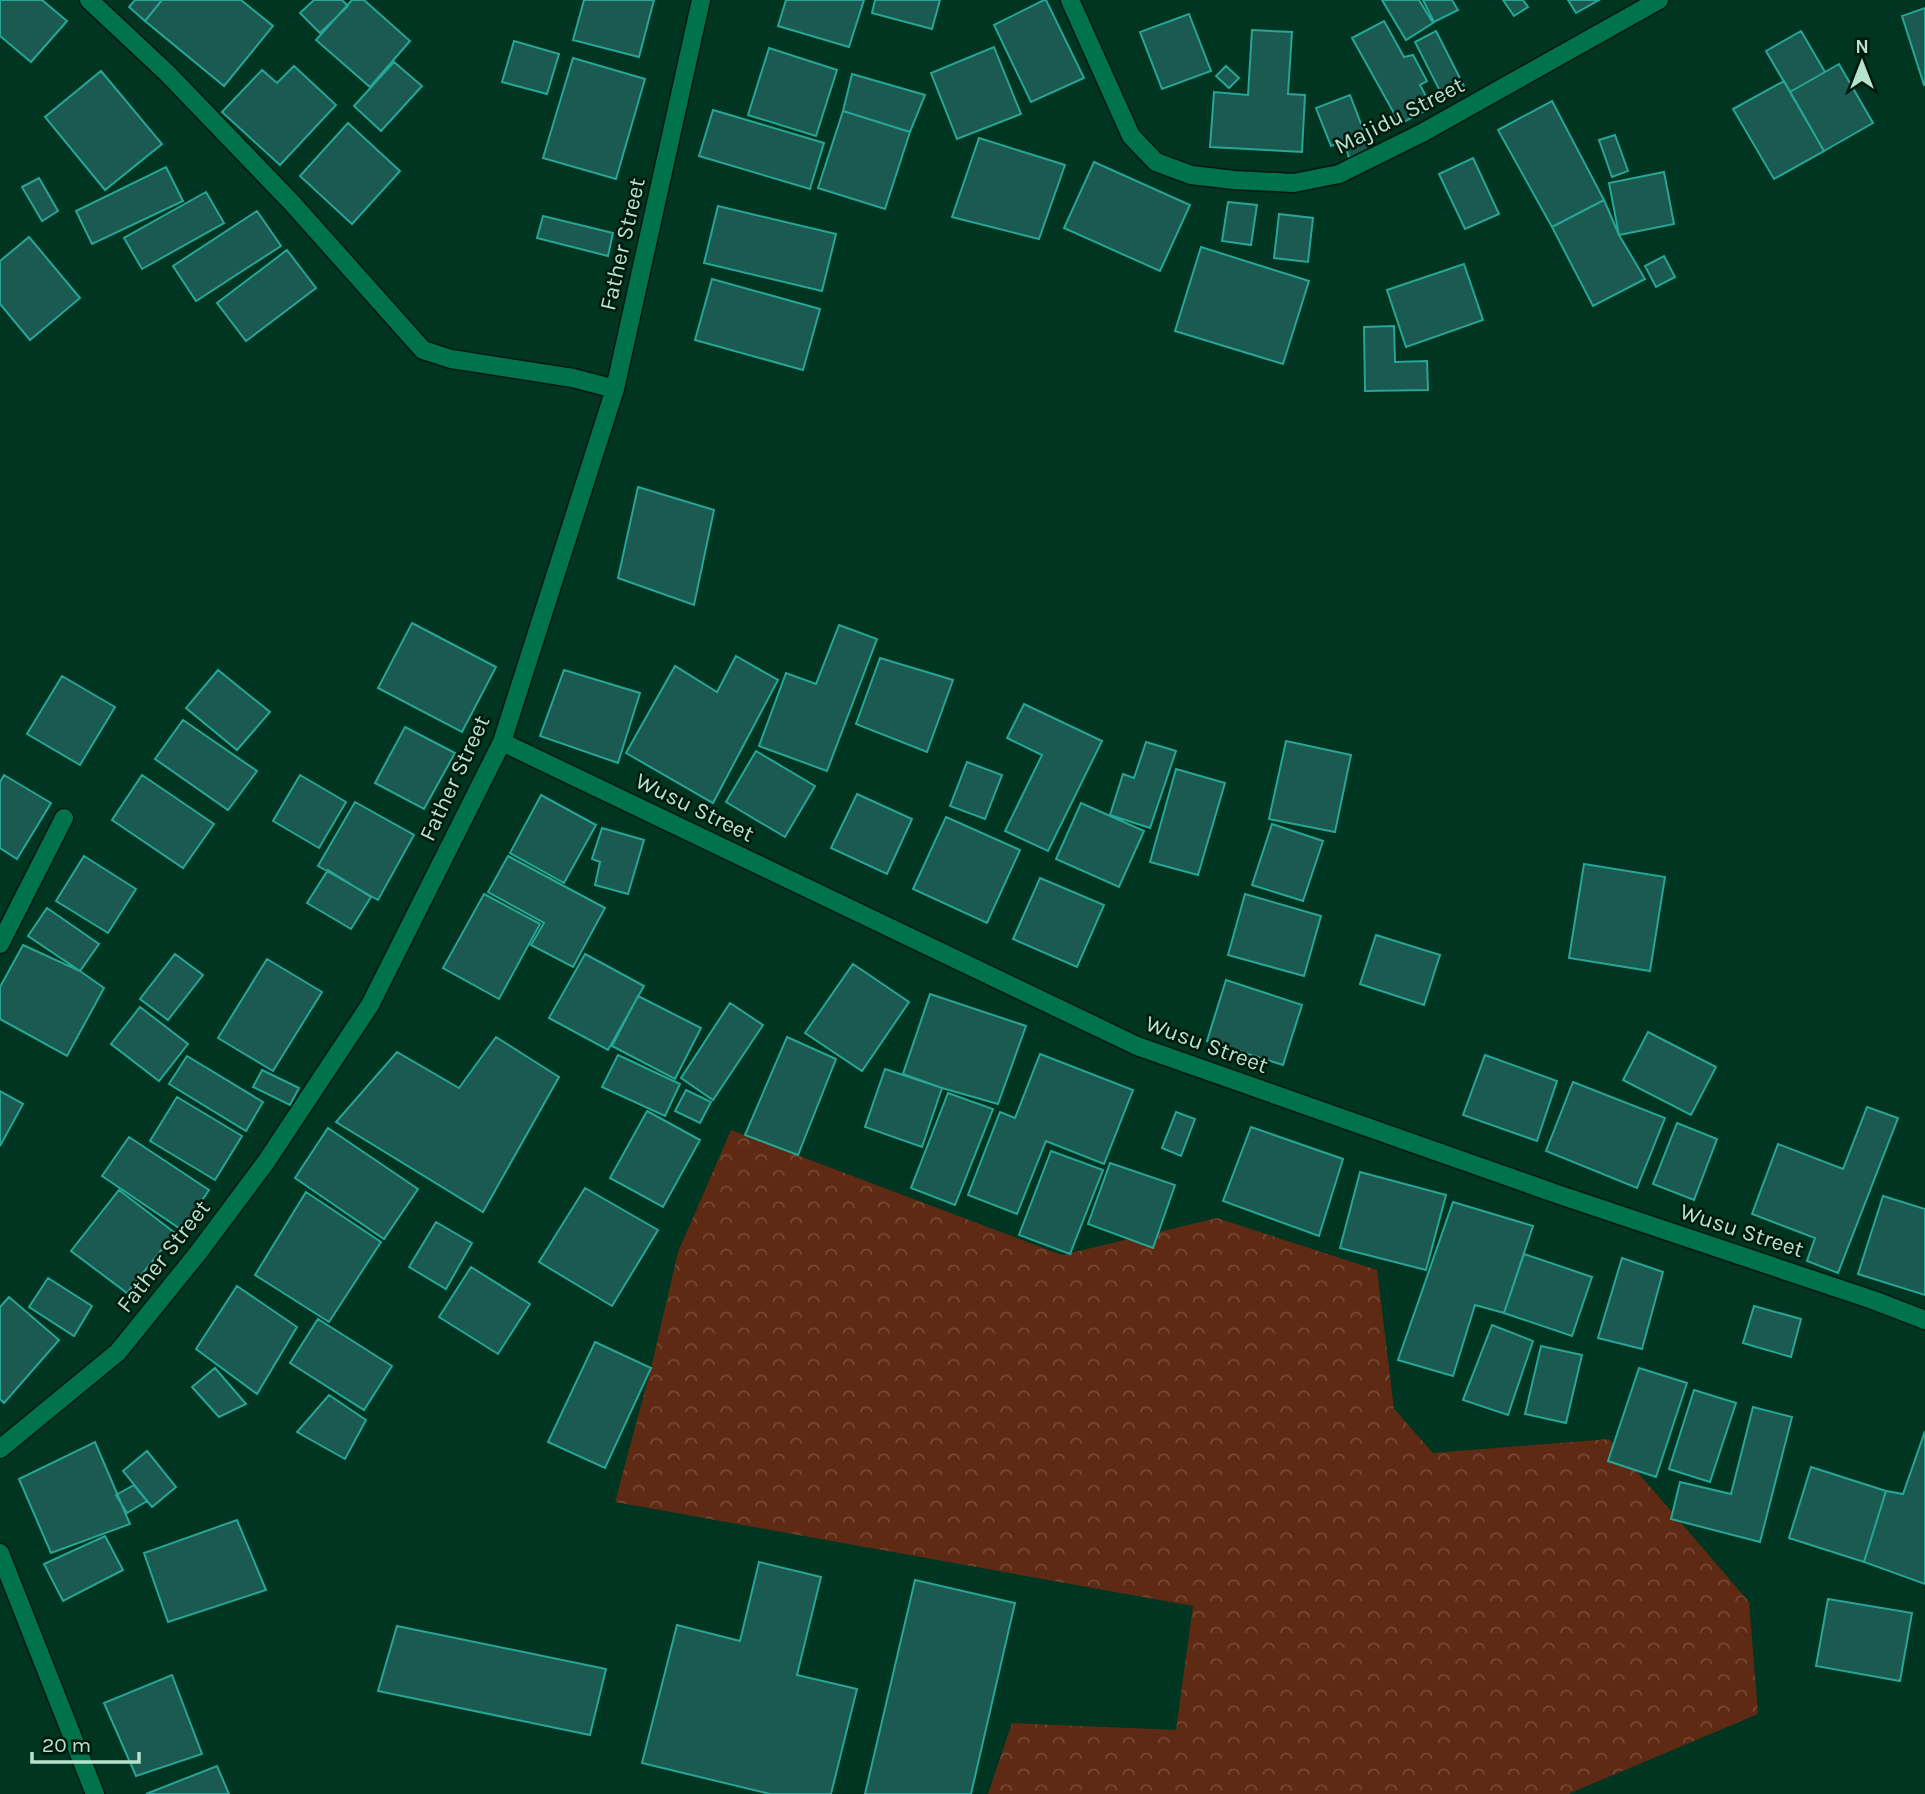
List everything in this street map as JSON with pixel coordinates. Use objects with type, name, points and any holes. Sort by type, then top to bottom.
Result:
[{"type":"street","points":[[89,0],[167,73],[292,203],[423,350],[451,359],[573,378],[615,389]]},
{"type":"street","name":"Father Street","points":[[0,1449],[118,1352],[198,1253],[265,1162],[370,1005],[502,742],[615,389],[701,0]]},
{"type":"street","name":"Majidu Street","points":[[1070,0],[1132,136],[1156,162],[1191,175],[1294,183],[1339,174],[1410,139],[1659,0]]},
{"type":"street","name":"Wusu Street","points":[[502,742],[1137,1046],[1557,1194],[1873,1300],[1925,1321]]},
{"type":"street","points":[[0,944],[64,818]]},
{"type":"street","points":[[0,1553],[95,1794]]},
{"type":"green space","points":[[731,1130],[1062,1255],[1217,1218],[1377,1270],[1394,1409],[1433,1453],[1609,1439],[1749,1602],[1758,1714],[1568,1794],[988,1794],[1012,1723],[1176,1730],[1193,1606],[615,1502],[651,1368],[678,1252]]},
{"type":"building","points":[[0,0],[42,0],[67,21],[31,62],[0,36]]},
{"type":"building","points":[[135,0],[162,0],[145,21],[129,7]]},
{"type":"building","points":[[162,0],[241,0],[273,26],[224,86],[145,21]]},
{"type":"building","points":[[314,0],[342,0],[348,6],[320,33],[300,13]]},
{"type":"building","points":[[352,0],[364,0],[410,41],[370,87],[316,40]]},
{"type":"building","points":[[584,0],[654,0],[639,57],[573,40]]},
{"type":"building","points":[[786,0],[864,0],[849,47],[778,26]]},
{"type":"building","points":[[875,0],[940,0],[932,29],[872,13]]},
{"type":"building","points":[[1044,0],[1084,78],[1031,102],[994,25]]},
{"type":"building","points":[[1382,0],[1419,0],[1433,23],[1406,40]]},
{"type":"building","points":[[1423,0],[1452,0],[1458,10],[1434,22]]},
{"type":"building","points":[[1503,0],[1523,0],[1528,7],[1514,16]]},
{"type":"building","points":[[1568,0],[1599,0],[1576,13]]},
{"type":"building","points":[[1925,8],[1925,85],[1924,85],[1902,16]]},
{"type":"building","points":[[1189,14],[1211,71],[1162,89],[1140,32]]},
{"type":"building","points":[[1384,21],[1404,57],[1413,55],[1427,81],[1420,85],[1432,107],[1400,124],[1352,38]]},
{"type":"building","points":[[1252,30],[1292,32],[1288,94],[1305,95],[1302,152],[1210,147],[1214,92],[1248,95]]},
{"type":"building","points":[[1436,31],[1465,88],[1444,99],[1415,42]]},
{"type":"building","points":[[1801,31],[1825,72],[1790,92],[1766,51]]},
{"type":"building","points":[[514,41],[559,54],[547,94],[502,82]]},
{"type":"building","points":[[994,47],[1021,114],[957,139],[931,73]]},
{"type":"building","points":[[769,48],[837,70],[816,136],[748,115]]},
{"type":"building","points":[[573,58],[645,79],[616,179],[543,158]]},
{"type":"building","points":[[394,62],[422,86],[381,131],[354,106]]},
{"type":"building","points":[[1839,64],[1873,123],[1824,151],[1790,92]]},
{"type":"building","points":[[294,66],[336,105],[280,165],[222,112],[262,70],[277,83]]},
{"type":"building","points":[[1226,66],[1239,78],[1229,88],[1216,76]]},
{"type":"building","points":[[101,71],[162,144],[105,190],[45,117]]},
{"type":"building","points":[[852,74],[925,95],[910,132],[843,111]]},
{"type":"building","points":[[1784,81],[1824,151],[1774,179],[1733,109]]},
{"type":"building","points":[[1350,95],[1371,150],[1349,158],[1344,141],[1331,146],[1316,108]]},
{"type":"building","points":[[1552,101],[1604,200],[1552,227],[1498,130]]},
{"type":"building","points":[[713,110],[824,143],[810,189],[699,156]]},
{"type":"building","points":[[843,111],[910,132],[885,209],[818,188]]},
{"type":"building","points":[[348,123],[400,171],[352,224],[300,176]]},
{"type":"building","points":[[1615,135],[1628,171],[1612,177],[1599,140]]},
{"type":"building","points":[[979,138],[1065,165],[1039,239],[952,217]]},
{"type":"building","points":[[1473,158],[1499,214],[1465,229],[1439,174]]},
{"type":"building","points":[[1094,162],[1190,205],[1160,271],[1064,228]]},
{"type":"building","points":[[166,167],[183,201],[92,244],[76,211]]},
{"type":"building","points":[[1664,172],[1674,224],[1619,235],[1609,183]]},
{"type":"building","points":[[39,178],[58,211],[42,221],[22,187]]},
{"type":"building","points":[[206,192],[224,223],[142,269],[124,238]]},
{"type":"building","points":[[1604,200],[1619,235],[1645,279],[1593,306],[1552,227]]},
{"type":"building","points":[[1228,202],[1257,205],[1251,245],[1222,241]]},
{"type":"building","points":[[718,206],[836,234],[822,291],[704,263]]},
{"type":"building","points":[[257,211],[281,246],[196,301],[173,266]]},
{"type":"building","points":[[1279,214],[1313,218],[1308,262],[1274,258]]},
{"type":"building","points":[[543,216],[613,233],[608,256],[537,238]]},
{"type":"building","points":[[29,237],[80,298],[30,340],[0,304],[0,261]]},
{"type":"building","points":[[1201,247],[1309,281],[1283,364],[1175,331]]},
{"type":"building","points":[[287,250],[316,288],[246,341],[217,303]]},
{"type":"building","points":[[1664,256],[1675,277],[1656,287],[1645,266]]},
{"type":"building","points":[[1464,264],[1483,320],[1406,347],[1387,290]]},
{"type":"building","points":[[712,279],[820,309],[803,370],[695,340]]},
{"type":"building","points":[[1394,326],[1395,362],[1427,361],[1428,390],[1365,391],[1364,327]]},
{"type":"building","points":[[638,487],[714,510],[694,605],[618,578]]},
{"type":"building","points":[[412,623],[496,667],[462,732],[378,688]]},
{"type":"building","points":[[839,625],[877,639],[827,771],[759,746],[786,673],[816,684]]},
{"type":"building","points":[[736,656],[778,680],[713,803],[626,753],[675,666],[717,692]]},
{"type":"building","points":[[880,658],[953,680],[927,752],[856,724]]},
{"type":"building","points":[[218,670],[270,712],[237,750],[186,708]]},
{"type":"building","points":[[564,670],[640,693],[618,763],[540,736]]},
{"type":"building","points":[[62,676],[115,707],[80,765],[27,734]]},
{"type":"building","points":[[1024,704],[1102,741],[1048,851],[1005,831],[1042,755],[1007,738]]},
{"type":"building","points":[[183,720],[257,771],[228,810],[155,759]]},
{"type":"building","points":[[405,727],[455,753],[424,809],[375,783]]},
{"type":"building","points":[[1286,741],[1351,755],[1335,832],[1269,819]]},
{"type":"building","points":[[1146,742],[1176,751],[1150,828],[1110,815],[1123,774],[1134,778]]},
{"type":"building","points":[[756,751],[815,786],[785,837],[726,802]]},
{"type":"building","points":[[967,762],[1002,775],[985,819],[950,806]]},
{"type":"building","points":[[1176,769],[1225,783],[1198,875],[1150,862]]},
{"type":"building","points":[[4,775],[51,803],[17,859],[0,848],[0,782]]},
{"type":"building","points":[[142,775],[214,824],[183,868],[112,820]]},
{"type":"building","points":[[300,775],[346,802],[319,848],[273,821]]},
{"type":"building","points":[[857,794],[912,819],[887,874],[831,848]]},
{"type":"building","points":[[541,795],[596,825],[564,883],[510,853]]},
{"type":"building","points":[[355,802],[414,835],[378,900],[318,866]]},
{"type":"building","points":[[1081,803],[1144,831],[1119,887],[1056,859]]},
{"type":"building","points":[[946,817],[1020,850],[987,923],[913,889]]},
{"type":"building","points":[[1272,824],[1323,841],[1303,901],[1252,885]]},
{"type":"building","points":[[602,828],[644,840],[628,894],[595,885],[600,862],[592,859]]},
{"type":"building","points":[[84,856],[136,889],[108,933],[56,901]]},
{"type":"building","points":[[508,856],[605,908],[573,967],[531,945],[544,923],[488,892]]},
{"type":"building","points":[[1584,864],[1665,877],[1650,971],[1569,958]]},
{"type":"building","points":[[328,870],[371,897],[351,929],[307,903]]},
{"type":"building","points":[[1040,878],[1104,905],[1077,967],[1013,939]]},
{"type":"building","points":[[484,894],[540,924],[499,999],[443,968]]},
{"type":"building","points":[[1245,894],[1321,916],[1304,976],[1228,955]]},
{"type":"building","points":[[47,908],[99,944],[80,971],[28,936]]},
{"type":"building","points":[[1376,935],[1440,955],[1424,1005],[1360,984]]},
{"type":"building","points":[[23,945],[80,971],[104,988],[67,1056],[0,1019],[0,987]]},
{"type":"building","points":[[175,954],[203,975],[168,1020],[140,999]]},
{"type":"building","points":[[585,954],[644,986],[608,1050],[549,1018]]},
{"type":"building","points":[[267,959],[322,992],[273,1071],[218,1038]]},
{"type":"building","points":[[853,964],[909,1002],[862,1071],[805,1033]]},
{"type":"building","points":[[1226,980],[1302,1005],[1283,1065],[1207,1041]]},
{"type":"building","points":[[930,994],[1026,1026],[998,1104],[903,1074]]},
{"type":"building","points":[[638,996],[701,1028],[675,1079],[612,1046]]},
{"type":"building","points":[[730,1003],[763,1025],[713,1100],[681,1078]]},
{"type":"building","points":[[140,1007],[188,1044],[159,1081],[111,1044]]},
{"type":"building","points":[[1648,1032],[1716,1067],[1691,1115],[1623,1080]]},
{"type":"building","points":[[496,1037],[559,1077],[483,1212],[336,1122],[397,1052],[459,1088]]},
{"type":"building","points":[[787,1037],[836,1059],[798,1155],[745,1135]]},
{"type":"building","points":[[1040,1054],[1133,1090],[1104,1164],[1046,1141],[1017,1214],[968,1195],[1000,1112],[1015,1118]]},
{"type":"building","points":[[618,1055],[680,1084],[665,1116],[602,1087]]},
{"type":"building","points":[[1485,1055],[1557,1081],[1537,1141],[1463,1115]]},
{"type":"building","points":[[187,1056],[263,1102],[246,1131],[169,1084]]},
{"type":"building","points":[[885,1069],[942,1088],[922,1147],[865,1127]]},
{"type":"building","points":[[262,1070],[299,1088],[290,1105],[253,1087]]},
{"type":"building","points":[[1573,1082],[1665,1118],[1637,1188],[1546,1151]]},
{"type":"building","points":[[686,1090],[711,1102],[700,1123],[675,1111]]},
{"type":"building","points":[[0,1091],[23,1104],[0,1146]]},
{"type":"building","points":[[948,1093],[993,1109],[955,1205],[911,1188]]},
{"type":"building","points":[[177,1097],[242,1136],[215,1180],[150,1141]]},
{"type":"building","points":[[1867,1107],[1898,1118],[1838,1273],[1807,1261],[1815,1238],[1752,1214],[1778,1144],[1843,1169]]},
{"type":"building","points":[[647,1111],[700,1140],[663,1207],[610,1178]]},
{"type":"building","points":[[1176,1112],[1195,1119],[1181,1156],[1162,1148]]},
{"type":"building","points":[[1677,1123],[1717,1139],[1694,1200],[1653,1184]]},
{"type":"building","points":[[1251,1127],[1343,1159],[1319,1236],[1223,1201]]},
{"type":"building","points":[[328,1128],[418,1189],[384,1239],[295,1178]]},
{"type":"building","points":[[129,1137],[209,1190],[182,1230],[102,1176]]},
{"type":"building","points":[[1051,1151],[1103,1170],[1070,1254],[1019,1235]]},
{"type":"building","points":[[1110,1163],[1175,1185],[1153,1248],[1088,1224]]},
{"type":"building","points":[[1360,1172],[1446,1195],[1426,1270],[1340,1248]]},
{"type":"building","points":[[585,1188],[658,1230],[612,1306],[539,1262]]},
{"type":"building","points":[[119,1190],[175,1233],[127,1293],[71,1251]]},
{"type":"building","points":[[306,1192],[381,1242],[329,1322],[255,1275]]},
{"type":"building","points":[[1883,1196],[1925,1209],[1925,1295],[1858,1274]]},
{"type":"building","points":[[1453,1202],[1533,1226],[1504,1313],[1475,1305],[1453,1376],[1398,1360]]},
{"type":"building","points":[[436,1222],[472,1243],[446,1289],[409,1267]]},
{"type":"building","points":[[1524,1254],[1592,1277],[1572,1336],[1504,1313]]},
{"type":"building","points":[[1622,1258],[1663,1272],[1642,1349],[1598,1338]]},
{"type":"building","points":[[471,1267],[530,1304],[498,1354],[439,1317]]},
{"type":"building","points":[[48,1278],[92,1306],[74,1336],[29,1307]]},
{"type":"building","points":[[237,1286],[297,1327],[257,1394],[196,1349]]},
{"type":"building","points":[[9,1297],[59,1340],[4,1403],[0,1399],[0,1307]]},
{"type":"building","points":[[1754,1306],[1801,1319],[1791,1357],[1743,1343]]},
{"type":"building","points":[[318,1319],[392,1366],[364,1410],[290,1363]]},
{"type":"building","points":[[1492,1325],[1533,1341],[1508,1415],[1463,1400]]},
{"type":"building","points":[[595,1342],[651,1368],[605,1468],[548,1442]]},
{"type":"building","points":[[1541,1346],[1582,1355],[1566,1423],[1525,1414]]},
{"type":"building","points":[[215,1368],[246,1404],[219,1417],[192,1387]]},
{"type":"building","points":[[1639,1368],[1687,1383],[1656,1477],[1608,1461]]},
{"type":"building","points":[[1694,1390],[1736,1403],[1710,1482],[1669,1469]]},
{"type":"building","points":[[329,1395],[366,1420],[345,1459],[297,1432]]},
{"type":"building","points":[[1753,1407],[1792,1417],[1760,1542],[1671,1519],[1680,1482],[1731,1494]]},
{"type":"building","points":[[1925,1431],[1925,1584],[1864,1562],[1886,1491],[1903,1494]]},
{"type":"building","points":[[95,1442],[130,1524],[51,1553],[19,1479]]},
{"type":"building","points":[[147,1451],[176,1487],[152,1507],[123,1471]]},
{"type":"building","points":[[1811,1467],[1886,1491],[1864,1562],[1789,1538]]},
{"type":"building","points":[[134,1485],[147,1501],[127,1513],[116,1495]]},
{"type":"building","points":[[237,1520],[266,1590],[168,1622],[144,1553]]},
{"type":"building","points":[[105,1536],[123,1570],[63,1601],[44,1564]]},
{"type":"building","points":[[759,1562],[821,1577],[797,1675],[857,1689],[831,1794],[770,1794],[642,1763],[677,1625],[740,1641]]},
{"type":"building","points":[[915,1580],[1015,1603],[971,1794],[865,1794]]},
{"type":"building","points":[[1828,1599],[1912,1613],[1900,1681],[1816,1666]]},
{"type":"building","points":[[397,1626],[606,1669],[590,1735],[378,1691]]},
{"type":"building","points":[[172,1675],[202,1754],[136,1776],[104,1703]]},
{"type":"building","points":[[217,1766],[229,1794],[146,1794]]}]
